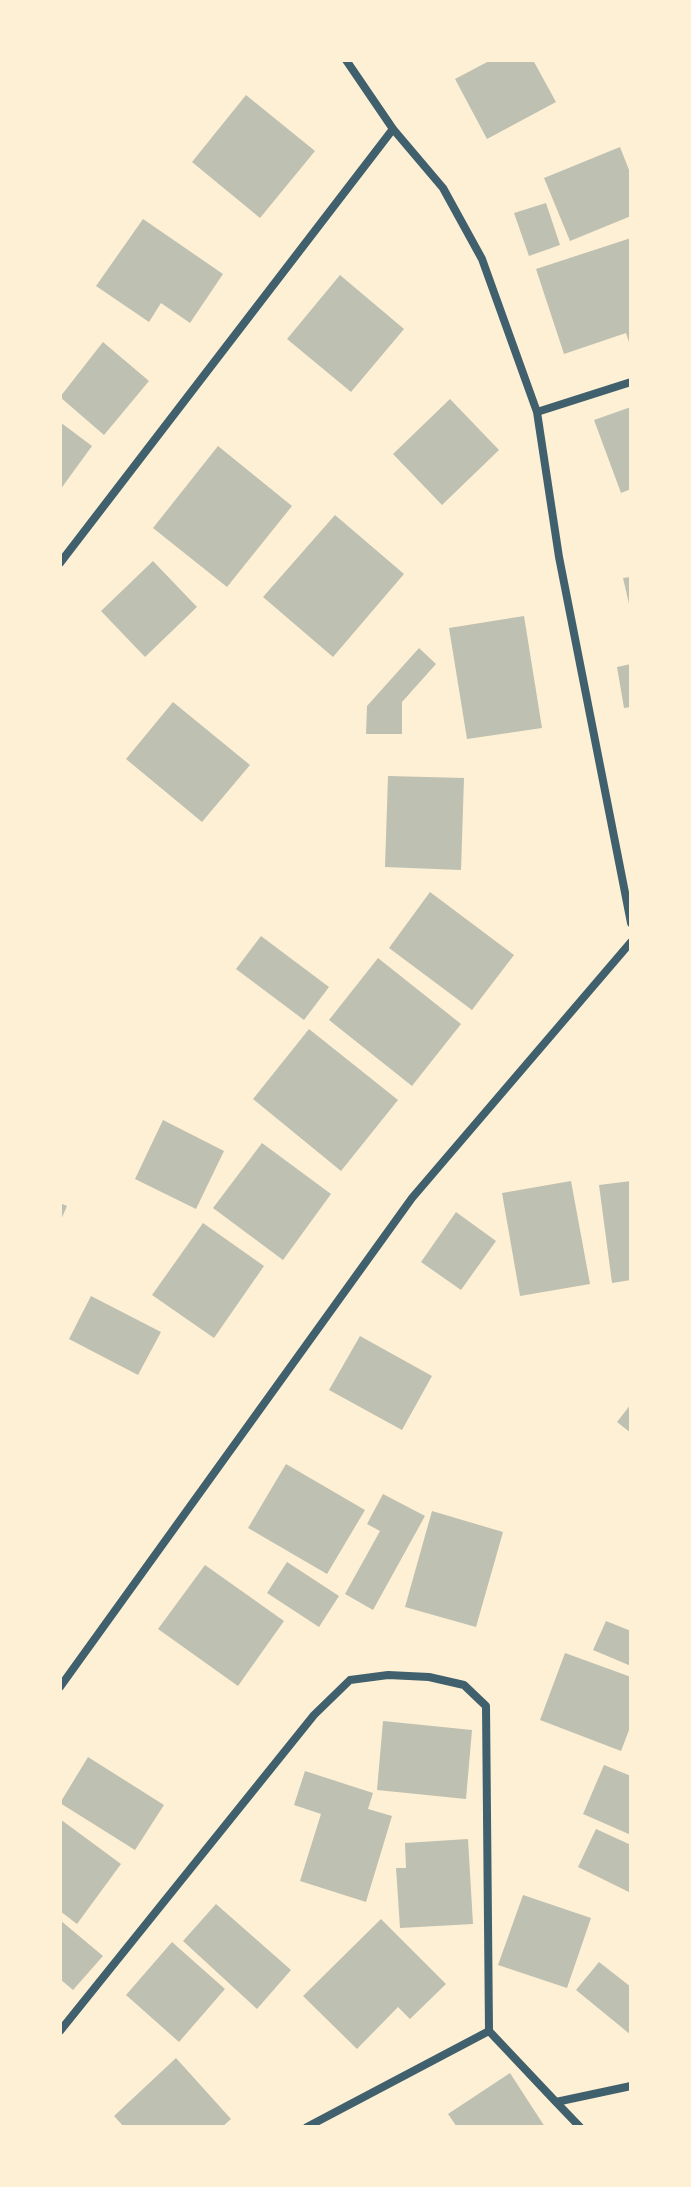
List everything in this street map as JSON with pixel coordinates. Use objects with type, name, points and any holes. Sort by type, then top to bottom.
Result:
[{"type":"street","points":[[346,60],[393,129],[443,188],[482,259],[537,412],[559,557],[631,923]]},
{"type":"street","points":[[60,563],[393,129]]},
{"type":"street","points":[[537,412],[631,382]]},
{"type":"street","points":[[60,1687],[412,1198],[631,942]]},
{"type":"street","points":[[60,2031],[314,1715],[350,1680],[388,1675],[429,1677],[464,1685],[486,1706],[489,2031],[580,2127]]},
{"type":"street","points":[[307,2127],[489,2031]]},
{"type":"street","points":[[556,2102],[631,2086]]},
{"type":"building","points":[[491,60],[533,60],[556,102],[487,139],[455,79]]},
{"type":"building","points":[[246,95],[315,151],[260,218],[192,162]]},
{"type":"building","points":[[620,147],[631,175],[631,216],[570,241],[544,178]]},
{"type":"building","points":[[546,203],[560,245],[529,256],[514,213]]},
{"type":"building","points":[[143,219],[223,274],[190,323],[161,303],[149,322],[96,286]]},
{"type":"building","points":[[631,238],[631,348],[626,333],[564,354],[536,269]]},
{"type":"building","points":[[340,275],[404,329],[351,392],[287,339]]},
{"type":"building","points":[[103,342],[149,381],[104,435],[60,397]]},
{"type":"building","points":[[450,399],[499,450],[442,505],[393,454]]},
{"type":"building","points":[[631,407],[631,489],[621,493],[594,420]]},
{"type":"building","points":[[60,422],[92,446],[60,490]]},
{"type":"building","points":[[218,446],[292,506],[227,587],[153,528]]},
{"type":"building","points":[[335,515],[404,574],[333,657],[263,597]]},
{"type":"building","points":[[153,561],[197,607],[145,657],[101,611]]},
{"type":"building","points":[[631,577],[631,608],[630,608],[623,578]]},
{"type":"building","points":[[524,616],[542,728],[467,739],[449,628]]},
{"type":"building","points":[[419,648],[436,664],[402,702],[402,734],[366,734],[367,706]]},
{"type":"building","points":[[631,664],[631,707],[624,708],[617,667]]},
{"type":"building","points":[[173,702],[250,765],[202,822],[126,759]]},
{"type":"building","points":[[388,776],[464,778],[461,870],[385,867]]},
{"type":"building","points":[[430,892],[514,955],[472,1010],[389,948]]},
{"type":"building","points":[[261,936],[329,987],[304,1020],[236,969]]},
{"type":"building","points":[[378,958],[461,1024],[412,1086],[329,1020]]},
{"type":"building","points":[[309,1029],[398,1100],[341,1171],[253,1099]]},
{"type":"building","points":[[163,1120],[224,1151],[196,1209],[135,1179]]},
{"type":"building","points":[[262,1143],[331,1194],[283,1260],[213,1208]]},
{"type":"building","points":[[571,1181],[590,1284],[520,1296],[502,1193]]},
{"type":"building","points":[[631,1181],[631,1280],[612,1283],[599,1185]]},
{"type":"building","points":[[60,1203],[67,1206],[60,1222]]},
{"type":"building","points":[[456,1212],[496,1241],[461,1290],[421,1262]]},
{"type":"building","points":[[203,1223],[264,1266],[214,1338],[152,1295]]},
{"type":"building","points":[[91,1296],[161,1332],[138,1375],[69,1339]]},
{"type":"building","points":[[360,1336],[432,1376],[402,1430],[329,1390]]},
{"type":"building","points":[[631,1404],[631,1433],[617,1422]]},
{"type":"building","points":[[286,1464],[365,1510],[327,1574],[248,1528]]},
{"type":"building","points":[[383,1494],[425,1516],[373,1610],[345,1594],[380,1531],[367,1524]]},
{"type":"building","points":[[432,1511],[503,1532],[476,1627],[405,1607]]},
{"type":"building","points":[[287,1562],[339,1596],[319,1627],[267,1593]]},
{"type":"building","points":[[205,1565],[284,1621],[238,1686],[158,1629]]},
{"type":"building","points":[[606,1621],[631,1631],[631,1666],[593,1650]]},
{"type":"building","points":[[565,1653],[631,1677],[631,1725],[621,1751],[540,1720]]},
{"type":"building","points":[[383,1721],[472,1730],[466,1799],[377,1790]]},
{"type":"building","points":[[88,1757],[164,1805],[135,1850],[60,1803]]},
{"type":"building","points":[[604,1765],[631,1776],[631,1835],[583,1814]]},
{"type":"building","points":[[305,1771],[373,1793],[368,1809],[392,1816],[366,1902],[300,1881],[321,1814],[294,1805]]},
{"type":"building","points":[[60,1819],[121,1864],[77,1924],[60,1911]]},
{"type":"building","points":[[596,1829],[631,1845],[631,1893],[578,1867]]},
{"type":"building","points":[[468,1839],[473,1924],[400,1928],[396,1868],[406,1868],[405,1843]]},
{"type":"building","points":[[523,1895],[591,1918],[567,1988],[498,1965]]},
{"type":"building","points":[[216,1904],[291,1970],[257,2009],[183,1941]]},
{"type":"building","points":[[381,1919],[446,1984],[410,2019],[398,2007],[357,2049],[303,1996]]},
{"type":"building","points":[[60,1920],[103,1956],[73,1990],[60,1979]]},
{"type":"building","points":[[172,1942],[225,1989],[179,2042],[126,1995]]},
{"type":"building","points":[[599,1962],[631,1987],[631,2035],[576,1990]]},
{"type":"building","points":[[176,2058],[231,2119],[222,2127],[124,2127],[114,2116]]},
{"type":"building","points":[[510,2073],[545,2127],[457,2127],[448,2114]]}]
